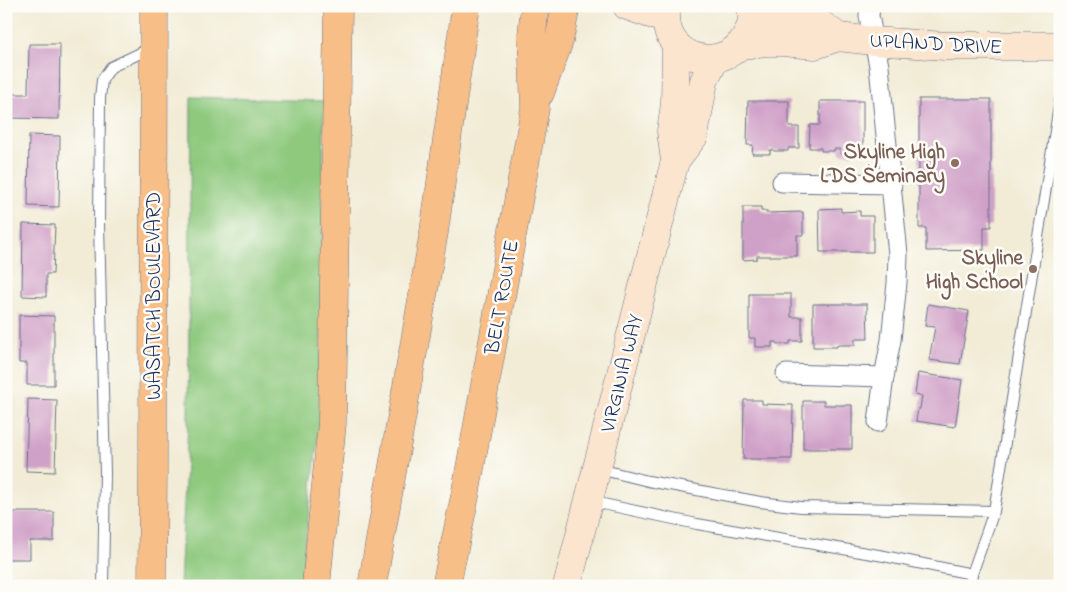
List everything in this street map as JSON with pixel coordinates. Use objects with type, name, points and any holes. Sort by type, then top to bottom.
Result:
[{"type":"main road","name":"WASATCH BOULEVARD","points":[[152,586],[154,6]]},
{"type":"main road","points":[[316,586],[332,423],[338,6]]},
{"type":"main road","name":"BELT ROUTE","points":[[446,586],[465,496],[535,108],[532,34],[536,6]]},
{"type":"main road","points":[[535,108],[559,41],[566,6]]},
{"type":"main road","points":[[372,586],[434,232],[465,14]]},
{"type":"street","points":[[628,6],[666,13],[668,33],[676,45],[687,54],[700,58],[715,59],[729,54],[741,45],[748,33],[752,19],[752,6]]},
{"type":"street","name":"UPLAND DRIVE","points":[[752,6],[765,16],[786,21],[822,25],[838,37]]},
{"type":"street","points":[[870,6],[869,16],[879,66],[898,254],[891,340],[878,422]]},
{"type":"street","name":"UPLAND DRIVE","points":[[741,45],[765,42],[815,45],[838,37],[945,46],[1047,47]]},
{"type":"street","name":"UPLAND DRIVE","points":[[1047,47],[1052,37],[1060,37]]},
{"type":"street","name":"VIRGINIA WAY","points":[[567,586],[675,161],[671,131],[675,104],[676,45]]},
{"type":"street","name":"UPLAND DRIVE","points":[[1047,47],[1053,59],[1060,59]]},
{"type":"street","name":"VIRGINIA WAY","points":[[675,161],[694,136],[704,81],[715,59]]},
{"type":"street","points":[[782,182],[892,184]]},
{"type":"street","points":[[786,374],[884,377]]},
{"type":"lane","points":[[103,586],[105,473],[99,224],[100,98],[102,80],[111,67],[154,47]]},
{"type":"lane","points":[[970,586],[972,574],[994,511],[1060,100]]},
{"type":"lane","points":[[597,468],[648,481],[695,490],[760,502],[801,507],[994,511]]},
{"type":"lane","points":[[588,501],[697,524],[884,556],[972,574]]},
{"type":"green space","points":[[191,97],[324,101],[320,421],[300,586],[180,586],[188,423]]},
{"type":"building","points":[[29,44],[60,44],[59,119],[10,118],[10,94],[28,94]]},
{"type":"building","name":"Skyline High LDS Seminary","points":[[919,99],[991,99],[991,227],[984,227],[984,250],[926,251],[926,228],[919,228]]},
{"type":"building","points":[[748,101],[789,101],[789,127],[799,127],[799,148],[788,148],[788,151],[770,150],[770,154],[752,154],[753,145],[747,145]]},
{"type":"building","points":[[820,101],[863,101],[863,145],[856,145],[856,154],[840,154],[840,149],[821,151],[821,148],[809,148],[810,125],[820,125]]},
{"type":"building","points":[[29,135],[60,136],[59,207],[28,206]]},
{"type":"building","points":[[743,207],[761,207],[761,211],[766,211],[766,213],[803,212],[803,235],[797,235],[797,256],[757,256],[757,259],[743,260]]},
{"type":"building","points":[[841,208],[841,212],[860,211],[860,216],[873,216],[873,252],[820,252],[819,209]]},
{"type":"building","points":[[23,224],[55,225],[53,274],[46,274],[46,297],[22,296]]},
{"type":"building","points":[[749,294],[791,294],[791,317],[802,317],[802,341],[790,341],[790,344],[772,342],[772,347],[755,347],[755,338],[749,338]]},
{"type":"building","points":[[813,304],[867,304],[868,339],[855,339],[855,345],[813,347]]},
{"type":"building","points":[[928,304],[969,311],[960,364],[929,360],[935,327],[925,326]]},
{"type":"building","points":[[19,315],[54,316],[54,385],[27,385],[27,363],[19,363]]},
{"type":"building","points":[[918,373],[962,380],[955,427],[916,421],[922,396],[915,395]]},
{"type":"building","points":[[28,399],[57,400],[55,472],[26,471]]},
{"type":"building","points":[[744,400],[762,400],[762,404],[793,405],[792,459],[743,459]]},
{"type":"building","points":[[803,401],[824,401],[824,405],[852,405],[852,449],[803,449]]},
{"type":"building","points":[[6,512],[54,512],[54,541],[30,541],[30,559],[6,559]]},
{"type":"place","name":"Skyline High LDS Seminary","points":[[955,163]]},
{"type":"place","name":"Skyline High School","points":[[1033,269]]}]
